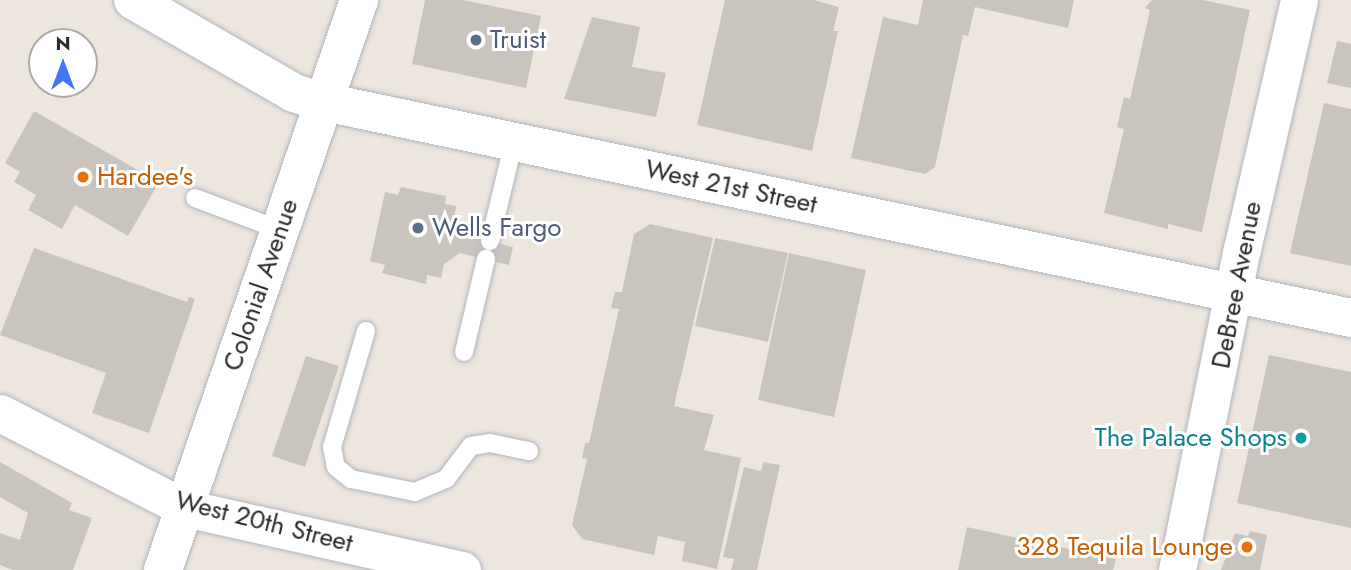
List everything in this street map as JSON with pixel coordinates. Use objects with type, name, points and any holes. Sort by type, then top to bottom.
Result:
[{"type":"main road","name":"West 21st Street","points":[[133,0],[293,93],[1351,318]]},
{"type":"main road","name":"Colonial Avenue","points":[[163,570],[359,0]]},
{"type":"street","name":"DeBree Avenue","points":[[1177,570],[1234,293],[1300,0]]},
{"type":"street","name":"West 20th Street","points":[[0,413],[185,508],[462,570]]},
{"type":"lane","points":[[490,241],[514,141]]},
{"type":"lane","points":[[195,198],[280,230]]},
{"type":"lane","points":[[464,352],[485,260]]},
{"type":"lane","points":[[366,331],[332,447],[336,467],[351,479],[415,492],[446,479],[471,446],[490,443],[529,451]]},
{"type":"building","name":"Truist","points":[[425,0],[463,0],[541,16],[526,88],[412,64]]},
{"type":"building","points":[[725,0],[814,0],[839,7],[833,31],[838,31],[812,151],[697,125]]},
{"type":"building","points":[[923,0],[1074,0],[1068,28],[975,7],[968,36],[963,35],[935,167],[925,174],[851,158],[883,17],[918,25]]},
{"type":"building","points":[[1152,0],[1203,0],[1250,10],[1202,232],[1168,224],[1168,229],[1104,213],[1124,129],[1117,127],[1124,97],[1130,99],[1150,10],[1145,8]]},
{"type":"building","points":[[592,17],[640,27],[632,67],[666,73],[656,117],[564,99]]},
{"type":"building","points":[[1337,41],[1351,44],[1351,88],[1327,83]]},
{"type":"building","points":[[1324,103],[1351,109],[1351,266],[1290,253]]},
{"type":"building","name":"Hardee's","points":[[34,111],[159,182],[128,236],[75,205],[62,229],[28,210],[36,195],[14,182],[20,172],[5,163]]},
{"type":"building","name":"Wells Fargo","points":[[401,187],[446,196],[445,204],[456,206],[454,220],[462,235],[513,247],[509,265],[460,253],[444,264],[441,278],[427,275],[426,284],[382,273],[385,265],[370,261],[385,192],[398,195]]},
{"type":"building","points":[[650,224],[713,238],[674,406],[714,415],[704,450],[741,458],[717,569],[682,561],[685,542],[658,536],[654,555],[582,539],[572,525],[587,459],[582,458],[585,443],[589,443],[619,309],[611,308],[615,292],[622,292],[634,234]]},
{"type":"building","points":[[715,238],[788,253],[768,342],[695,326]]},
{"type":"building","points":[[34,248],[187,302],[189,297],[195,299],[149,433],[92,413],[106,373],[0,335]]},
{"type":"building","points":[[789,253],[866,270],[834,417],[758,400]]},
{"type":"building","name":"The Palace Shops","points":[[1269,355],[1351,372],[1351,528],[1237,503]]},
{"type":"building","points":[[306,356],[339,366],[305,467],[272,456]]},
{"type":"building","points":[[0,462],[72,503],[69,510],[92,518],[73,570],[13,570],[0,565],[0,533],[20,540],[28,513],[0,497]]},
{"type":"building","points":[[763,462],[780,465],[757,570],[731,570],[734,559],[723,557],[744,467],[761,471]]},
{"type":"building","points":[[967,527],[1116,559],[1113,570],[958,570]]},
{"type":"building","name":"328 Tequila Lounge","points":[[1250,531],[1267,535],[1260,570],[1221,570],[1235,533],[1248,536]]},
{"type":"place","name":"Truist","points":[[476,40]]},
{"type":"place","name":"Hardee's","points":[[83,177]]},
{"type":"place","name":"Wells Fargo","points":[[418,228]]},
{"type":"place","name":"The Palace Shops","points":[[1301,438]]},
{"type":"place","name":"328 Tequila Lounge","points":[[1247,547]]}]
